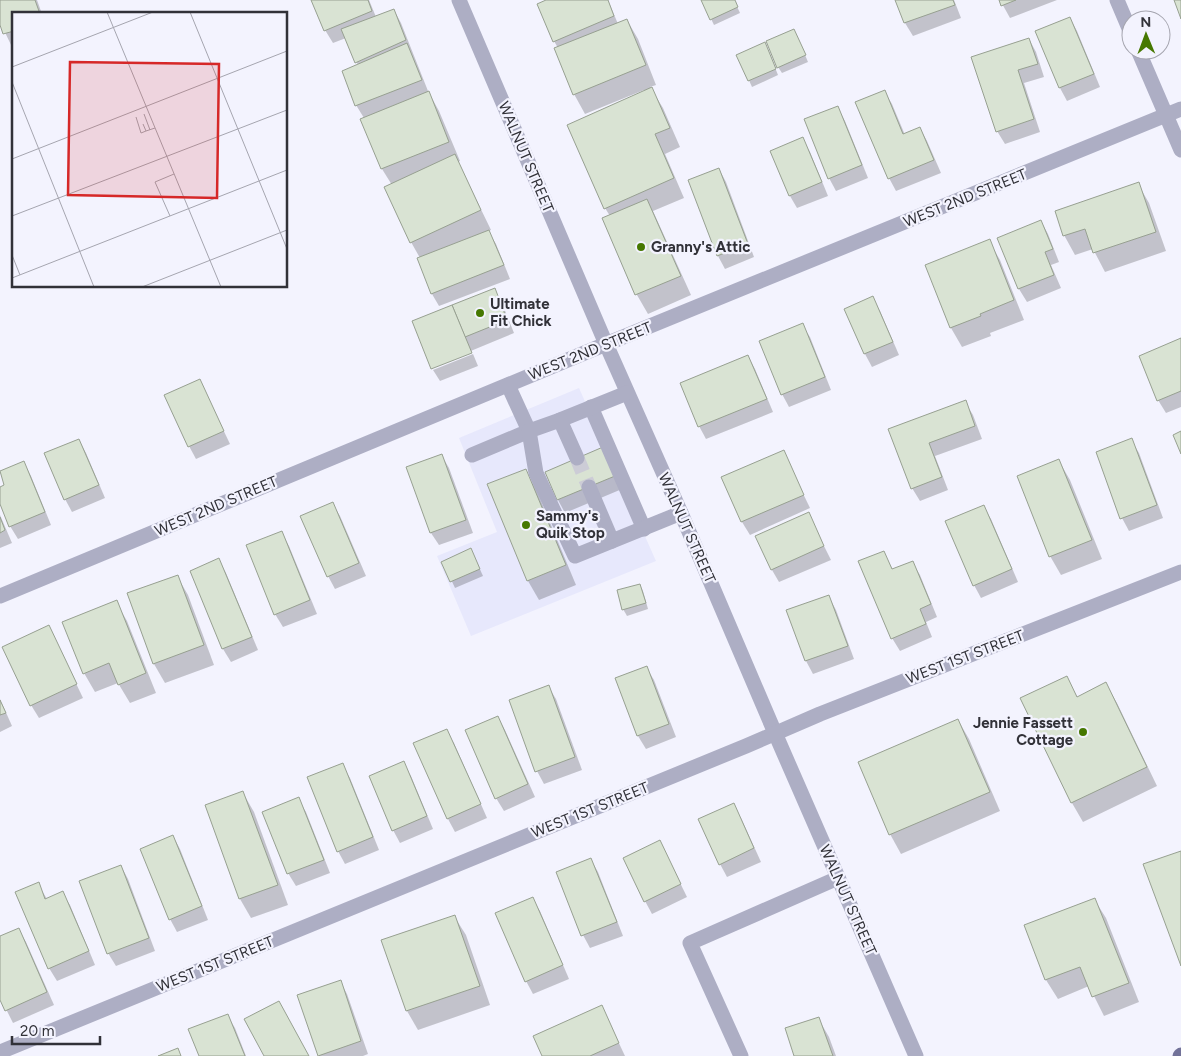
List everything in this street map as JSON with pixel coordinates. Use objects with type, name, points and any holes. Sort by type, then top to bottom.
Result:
[{"type":"street","name":"WALNUT STREET","points":[[459,0],[627,393],[681,513],[775,734],[916,1056]]},
{"type":"street","points":[[1142,60],[1181,150]]},
{"type":"street","name":"WEST 2ND STREET","points":[[0,596],[606,344],[1181,109]]},
{"type":"street","points":[[508,385],[529,431],[536,473],[575,556],[681,513]]},
{"type":"street","points":[[472,455],[627,393]]},
{"type":"street","points":[[591,408],[644,529]]},
{"type":"street","points":[[560,420],[577,458]]},
{"type":"street","points":[[589,487],[612,540]]},
{"type":"street","name":"WEST 1ST STREET","points":[[0,1052],[820,714],[1181,572]]},
{"type":"street","points":[[741,1056],[690,943],[838,878]]},
{"type":"shaded area","points":[[579,388],[656,561],[471,636],[437,556],[497,532],[459,438]]},
{"type":"building","points":[[0,0],[35,0],[39,12],[12,12],[12,32],[3,34],[0,25]]},
{"type":"building","points":[[311,0],[368,0],[372,11],[324,31]]},
{"type":"building","points":[[546,0],[608,0],[614,16],[553,42],[537,4]]},
{"type":"building","points":[[701,0],[735,0],[738,7],[710,20]]},
{"type":"building","points":[[895,0],[953,0],[955,5],[904,23]]},
{"type":"building","points":[[999,0],[1016,0],[1001,6]]},
{"type":"building","points":[[1174,0],[1181,0],[1181,19]]},
{"type":"building","points":[[394,9],[406,40],[355,63],[341,29]]},
{"type":"building","points":[[1070,17],[1094,74],[1059,88],[1035,31]]},
{"type":"building","points":[[627,19],[646,65],[573,95],[554,48]]},
{"type":"building","points":[[794,29],[806,55],[777,68],[766,41]]},
{"type":"building","points":[[1029,38],[1038,64],[1018,70],[1034,119],[996,132],[971,57]]},
{"type":"building","points":[[765,42],[776,69],[748,81],[736,55]]},
{"type":"building","points":[[407,43],[422,80],[355,106],[342,71]]},
{"type":"building","points":[[652,87],[670,128],[655,134],[674,178],[604,209],[567,125]]},
{"type":"building","points":[[885,90],[903,134],[920,127],[934,160],[888,179],[855,102]]},
{"type":"building","points":[[429,91],[449,142],[381,169],[360,119]]},
{"type":"building","points":[[838,106],[862,165],[828,179],[804,119]]},
{"type":"building","points":[[803,137],[822,182],[789,196],[770,151]]},
{"type":"building","points":[[455,154],[481,210],[410,243],[384,187]]},
{"type":"building","points":[[719,168],[748,244],[717,256],[688,180]]},
{"type":"building","points":[[1139,182],[1156,232],[1093,253],[1085,229],[1063,236],[1055,211]]},
{"type":"building","name":"Granny's Attic","points":[[647,199],[681,276],[635,295],[602,218]]},
{"type":"building","points":[[1041,220],[1053,249],[1045,252],[1054,275],[1018,289],[997,238]]},
{"type":"building","points":[[489,230],[504,265],[431,294],[417,258]]},
{"type":"building","points":[[990,239],[1014,300],[950,328],[925,265]]},
{"type":"building","name":"Ultimate Fit Chick","points":[[495,288],[507,320],[465,337],[452,305]]},
{"type":"building","points":[[873,296],[893,342],[864,354],[844,309]]},
{"type":"building","points":[[452,305],[472,353],[431,369],[412,321]]},
{"type":"building","points":[[803,323],[825,377],[781,395],[759,341]]},
{"type":"building","points":[[1181,338],[1181,391],[1157,401],[1139,356]]},
{"type":"building","points":[[748,355],[767,399],[698,427],[680,383]]},
{"type":"building","points":[[200,379],[224,431],[188,447],[164,395]]},
{"type":"building","points":[[966,400],[975,426],[929,443],[942,477],[911,489],[888,429]]},
{"type":"building","points":[[1181,431],[1181,454],[1173,435]]},
{"type":"building","points":[[1132,438],[1157,505],[1120,519],[1096,452]]},
{"type":"building","points":[[79,439],[99,485],[64,500],[44,453]]},
{"type":"building","points":[[603,447],[615,476],[557,500],[545,472]]},
{"type":"building","points":[[784,450],[804,495],[741,522],[721,477]]},
{"type":"building","points":[[442,454],[466,520],[430,533],[406,467]]},
{"type":"building","points":[[1059,459],[1092,540],[1049,557],[1017,476]]},
{"type":"building","points":[[24,461],[45,512],[9,527],[0,504],[0,487],[4,485],[0,471]]},
{"type":"building","name":"Sammy's Quik Stop","points":[[526,469],[566,565],[527,581],[487,484]]},
{"type":"building","points":[[333,502],[359,563],[327,577],[300,516]]},
{"type":"building","points":[[984,505],[1012,569],[973,586],[945,521]]},
{"type":"building","points":[[809,512],[824,546],[771,570],[755,536]]},
{"type":"building","points":[[0,517],[5,530],[0,533]]},
{"type":"building","points":[[282,531],[310,600],[274,615],[246,545]]},
{"type":"building","points":[[471,548],[480,569],[450,582],[441,562]]},
{"type":"building","points":[[884,551],[892,569],[913,561],[931,604],[920,609],[926,624],[891,639],[858,561]]},
{"type":"building","points":[[219,558],[252,637],[222,649],[190,571]]},
{"type":"building","points":[[178,575],[204,645],[153,664],[127,593]]},
{"type":"building","points":[[640,584],[646,603],[622,610],[617,590]]},
{"type":"building","points":[[829,595],[848,646],[805,661],[786,610]]},
{"type":"building","points":[[117,600],[146,673],[118,685],[109,663],[83,674],[62,622]]},
{"type":"building","points":[[49,625],[77,684],[30,706],[2,647]]},
{"type":"building","points":[[647,666],[669,724],[637,736],[615,678]]},
{"type":"building","name":"Jennie Fassett Cottage","points":[[1067,676],[1077,697],[1106,682],[1147,767],[1071,803],[1020,698]]},
{"type":"building","points":[[549,685],[575,757],[535,772],[509,700]]},
{"type":"building","points":[[0,700],[6,713],[0,715]]},
{"type":"building","points":[[498,716],[528,784],[495,799],[465,730]]},
{"type":"building","points":[[958,719],[990,792],[889,835],[858,762]]},
{"type":"building","points":[[447,729],[481,804],[447,819],[413,743]]},
{"type":"building","points":[[404,761],[427,816],[392,831],[369,776]]},
{"type":"building","points":[[343,763],[373,837],[337,852],[307,777]]},
{"type":"building","points":[[243,791],[278,885],[239,899],[205,805]]},
{"type":"building","points":[[299,797],[324,860],[287,874],[262,812]]},
{"type":"building","points":[[734,803],[754,848],[719,865],[698,819]]},
{"type":"building","points":[[173,835],[202,906],[169,920],[140,849]]},
{"type":"building","points":[[660,840],[681,884],[644,902],[623,858]]},
{"type":"building","points":[[1181,851],[1181,966],[1143,864]]},
{"type":"building","points":[[591,858],[617,922],[581,936],[556,872]]},
{"type":"building","points":[[121,865],[149,938],[107,954],[79,881]]},
{"type":"building","points":[[39,882],[45,899],[63,891],[89,951],[48,969],[15,892]]},
{"type":"building","points":[[533,897],[563,965],[525,982],[495,913]]},
{"type":"building","points":[[1095,898],[1129,983],[1092,997],[1080,967],[1045,980],[1024,925]]},
{"type":"building","points":[[455,915],[480,986],[406,1011],[381,940]]},
{"type":"building","points":[[19,928],[47,992],[5,1011],[0,1000],[0,936]]},
{"type":"building","points":[[341,980],[361,1041],[318,1056],[297,995]]},
{"type":"building","points":[[279,1001],[309,1056],[264,1056],[244,1019]]},
{"type":"building","points":[[602,1005],[619,1043],[590,1056],[542,1056],[533,1036]]},
{"type":"building","points":[[228,1014],[245,1056],[199,1056],[188,1029]]},
{"type":"building","points":[[819,1017],[833,1056],[794,1056],[785,1028]]},
{"type":"building","points":[[178,1048],[181,1056],[158,1056]]},
{"type":"tunnel","points":[[577,458],[589,487]]},
{"type":"place","name":"Granny's Attic","points":[[641,247]]},
{"type":"place","name":"Ultimate Fit Chick","points":[[480,313]]},
{"type":"place","name":"Sammy's Quik Stop","points":[[526,525]]},
{"type":"place","name":"Jennie Fassett Cottage","points":[[1083,732]]}]
